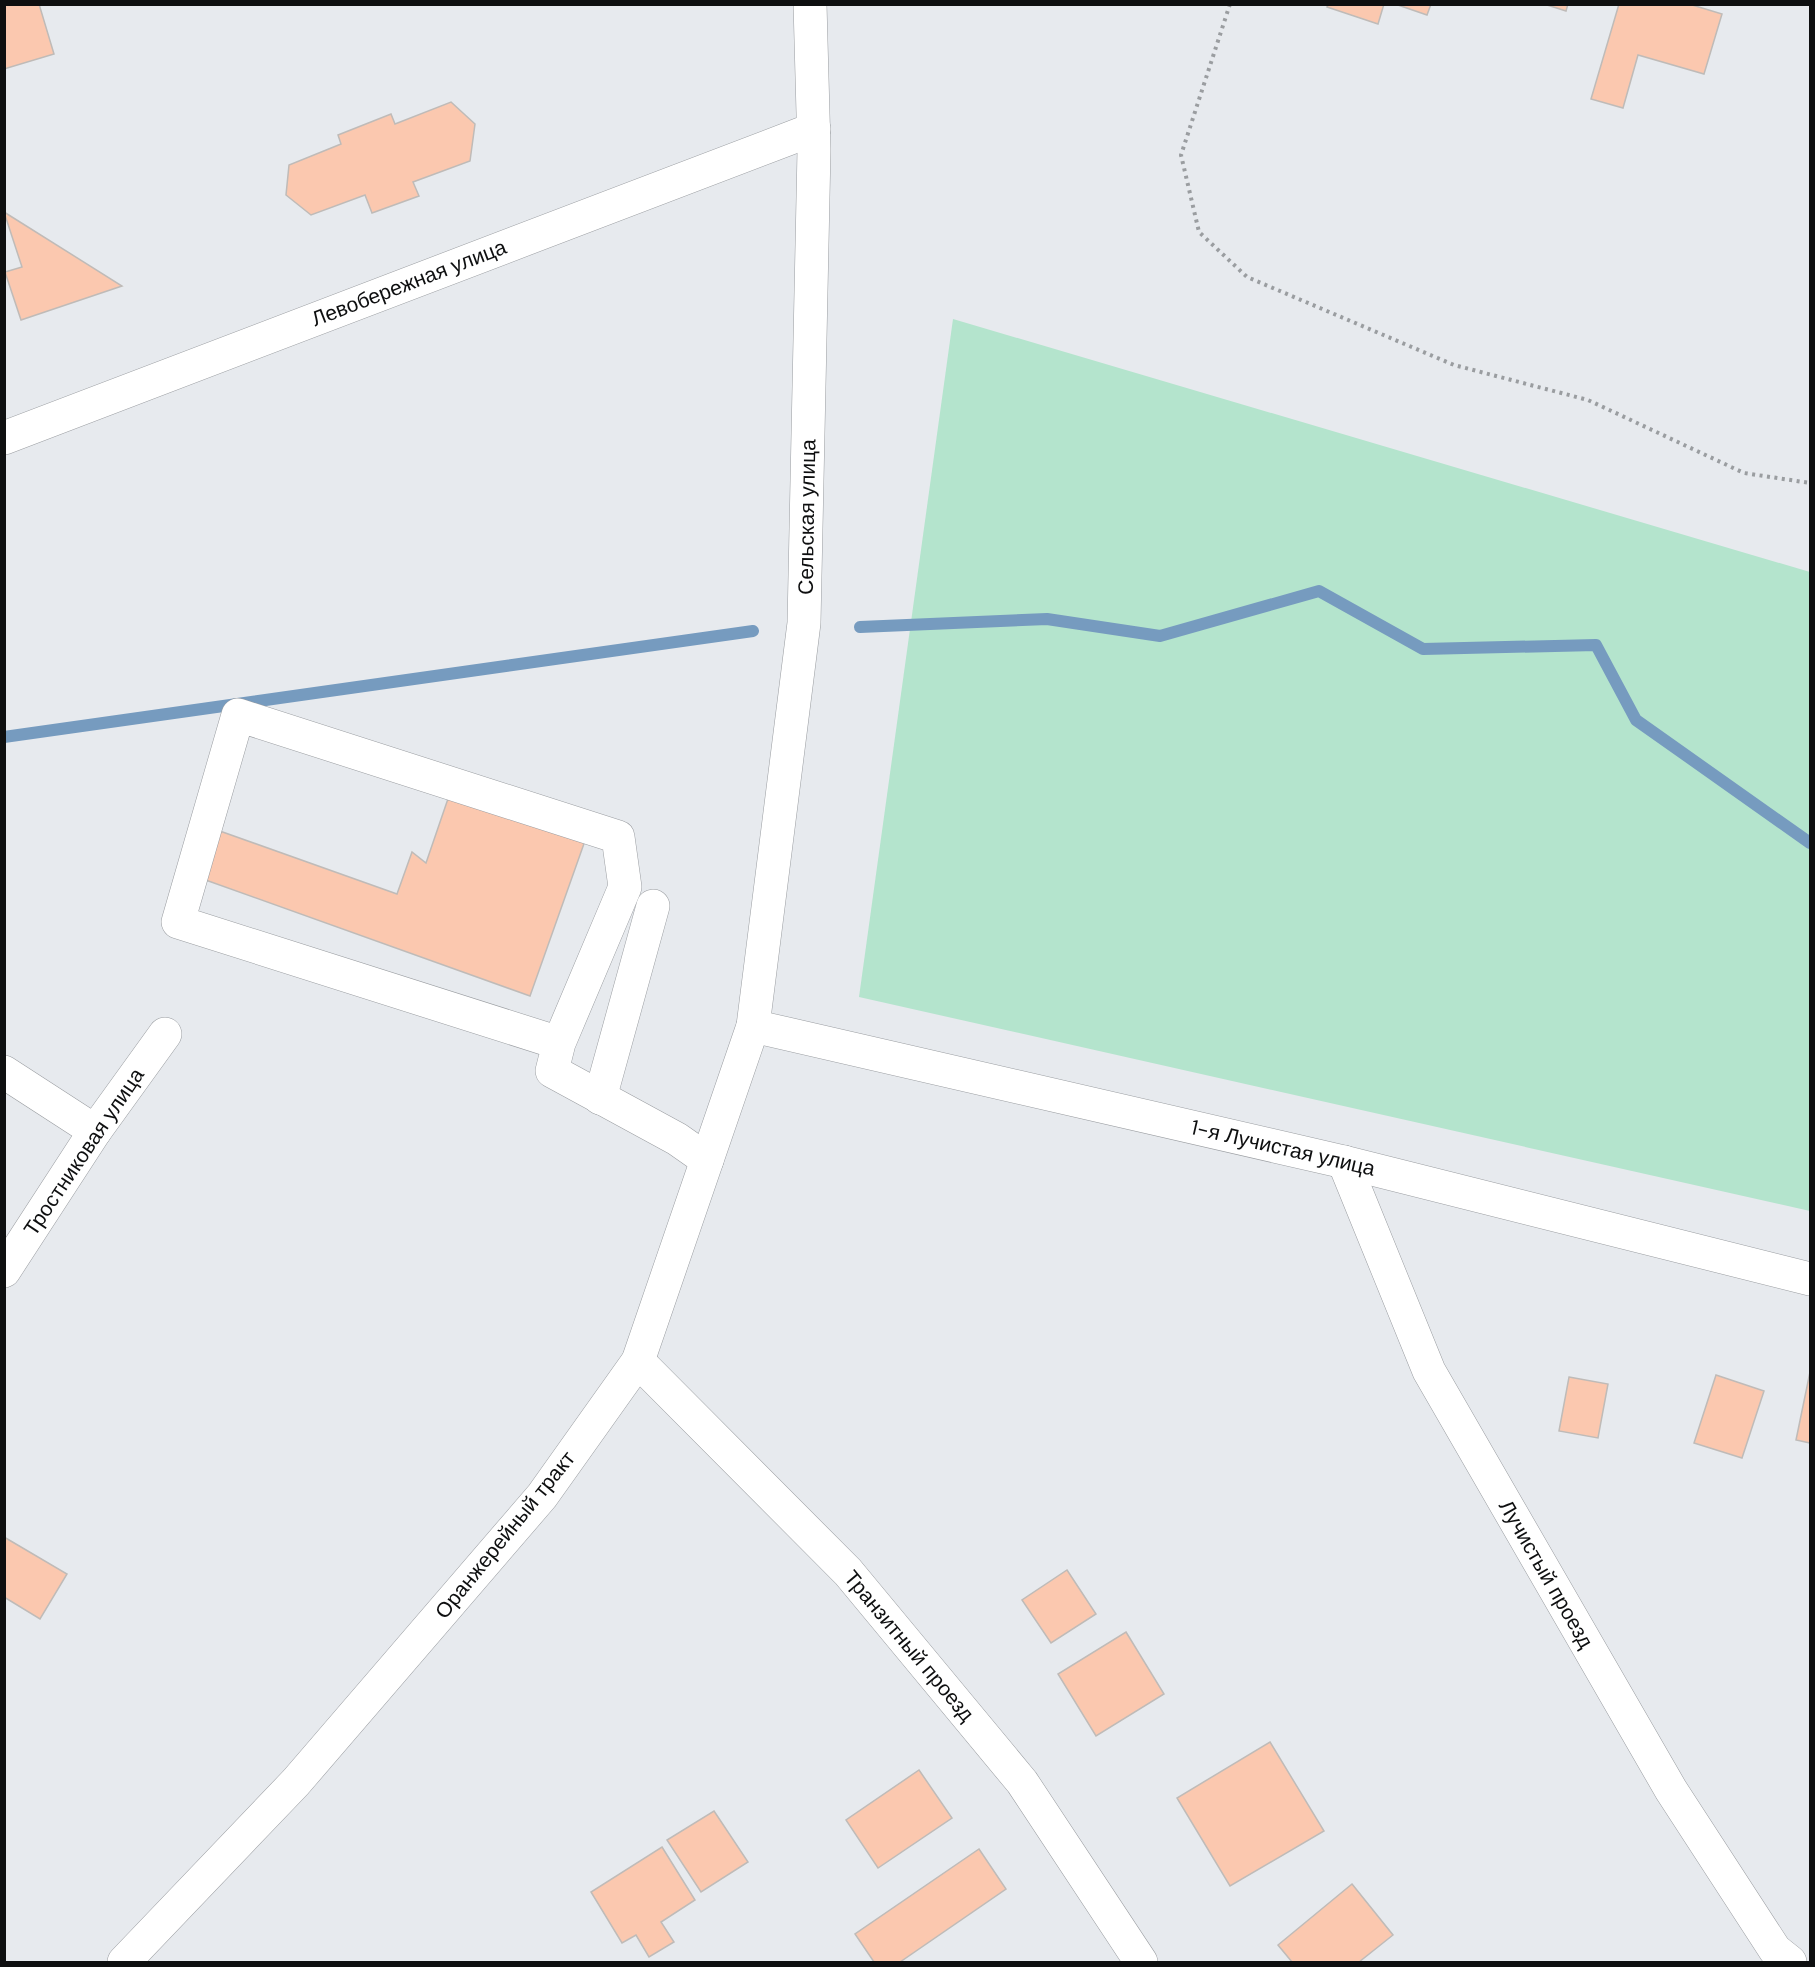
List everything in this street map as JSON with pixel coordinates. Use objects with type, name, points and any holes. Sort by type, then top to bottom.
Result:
[{"type":"street","name":"Сельская улица","points":[[753,1026],[804,623],[814,129],[810,4]]},
{"type":"street","name":"Левобережная улица","points":[[4,438],[814,129]]},
{"type":"street","points":[[559,1043],[178,922],[238,715],[618,837],[625,886],[559,1043],[552,1071],[677,1139],[707,1160]]},
{"type":"street","points":[[600,1098],[653,906]]},
{"type":"street","name":"Оранжерейный тракт","points":[[124,1962],[296,1782],[535,1505],[638,1361],[753,1026]]},
{"type":"street","name":"1-я Лучистая улица","points":[[753,1026],[1344,1162],[1810,1280]]},
{"type":"street","name":"Тростниковая улица","points":[[4,1270],[95,1131],[165,1034]]},
{"type":"street","points":[[4,1072],[95,1131]]},
{"type":"street","name":"Лучистый проезд","points":[[1344,1162],[1429,1371],[1671,1790],[1775,1950],[1790,1962]]},
{"type":"street","name":"Транзитный проезд","points":[[638,1361],[848,1572],[1022,1782],[1141,1962]]},
{"type":"path","points":[[1230,4],[1181,155],[1199,232],[1247,277],[1454,365],[1588,399],[1744,473],[1810,483]]},
{"type":"green space","points":[[953,319],[1810,572],[1810,1211],[859,997]]},
{"type":"building","points":[[4,4],[39,4],[54,54],[4,69]]},
{"type":"building","points":[[1328,4],[1384,4],[1378,24],[1327,7]]},
{"type":"building","points":[[1395,4],[1431,4],[1427,15]]},
{"type":"building","points":[[1544,4],[1568,4],[1566,11]]},
{"type":"building","points":[[1619,4],[1689,4],[1722,14],[1704,74],[1638,55],[1623,108],[1591,99]]},
{"type":"building","points":[[451,102],[475,124],[470,161],[413,182],[419,196],[372,213],[365,195],[311,215],[286,195],[289,165],[341,144],[338,135],[391,114],[395,124]]},
{"type":"building","points":[[4,212],[122,286],[21,320],[5,272],[22,267]]},
{"type":"building","points":[[451,790],[586,838],[530,996],[200,878],[217,830],[397,894],[412,852],[426,863]]},
{"type":"building","points":[[1810,1372],[1810,1443],[1796,1440]]},
{"type":"building","points":[[1716,1375],[1764,1391],[1742,1458],[1694,1443]]},
{"type":"building","points":[[1569,1377],[1608,1384],[1598,1438],[1559,1431]]},
{"type":"building","points":[[4,1537],[67,1574],[40,1619],[4,1597]]},
{"type":"building","points":[[1067,1570],[1096,1614],[1051,1643],[1022,1600]]},
{"type":"building","points":[[1126,1632],[1164,1694],[1096,1736],[1058,1674]]},
{"type":"building","points":[[1270,1742],[1324,1831],[1230,1886],[1177,1798]]},
{"type":"building","points":[[919,1770],[952,1818],[878,1868],[846,1820]]},
{"type":"building","points":[[714,1811],[748,1862],[701,1892],[667,1840]]},
{"type":"building","points":[[662,1847],[695,1900],[661,1922],[674,1942],[649,1957],[636,1935],[622,1943],[591,1892]]},
{"type":"building","points":[[979,1849],[1006,1889],[900,1962],[874,1962],[855,1934]]},
{"type":"building","points":[[1352,1884],[1393,1935],[1359,1962],[1292,1962],[1278,1945]]},
{"type":"waterway","points":[[860,627],[1047,619],[1160,636],[1319,591],[1423,649],[1596,645],[1636,720],[1810,843]]},
{"type":"waterway","points":[[4,737],[753,631]]}]
